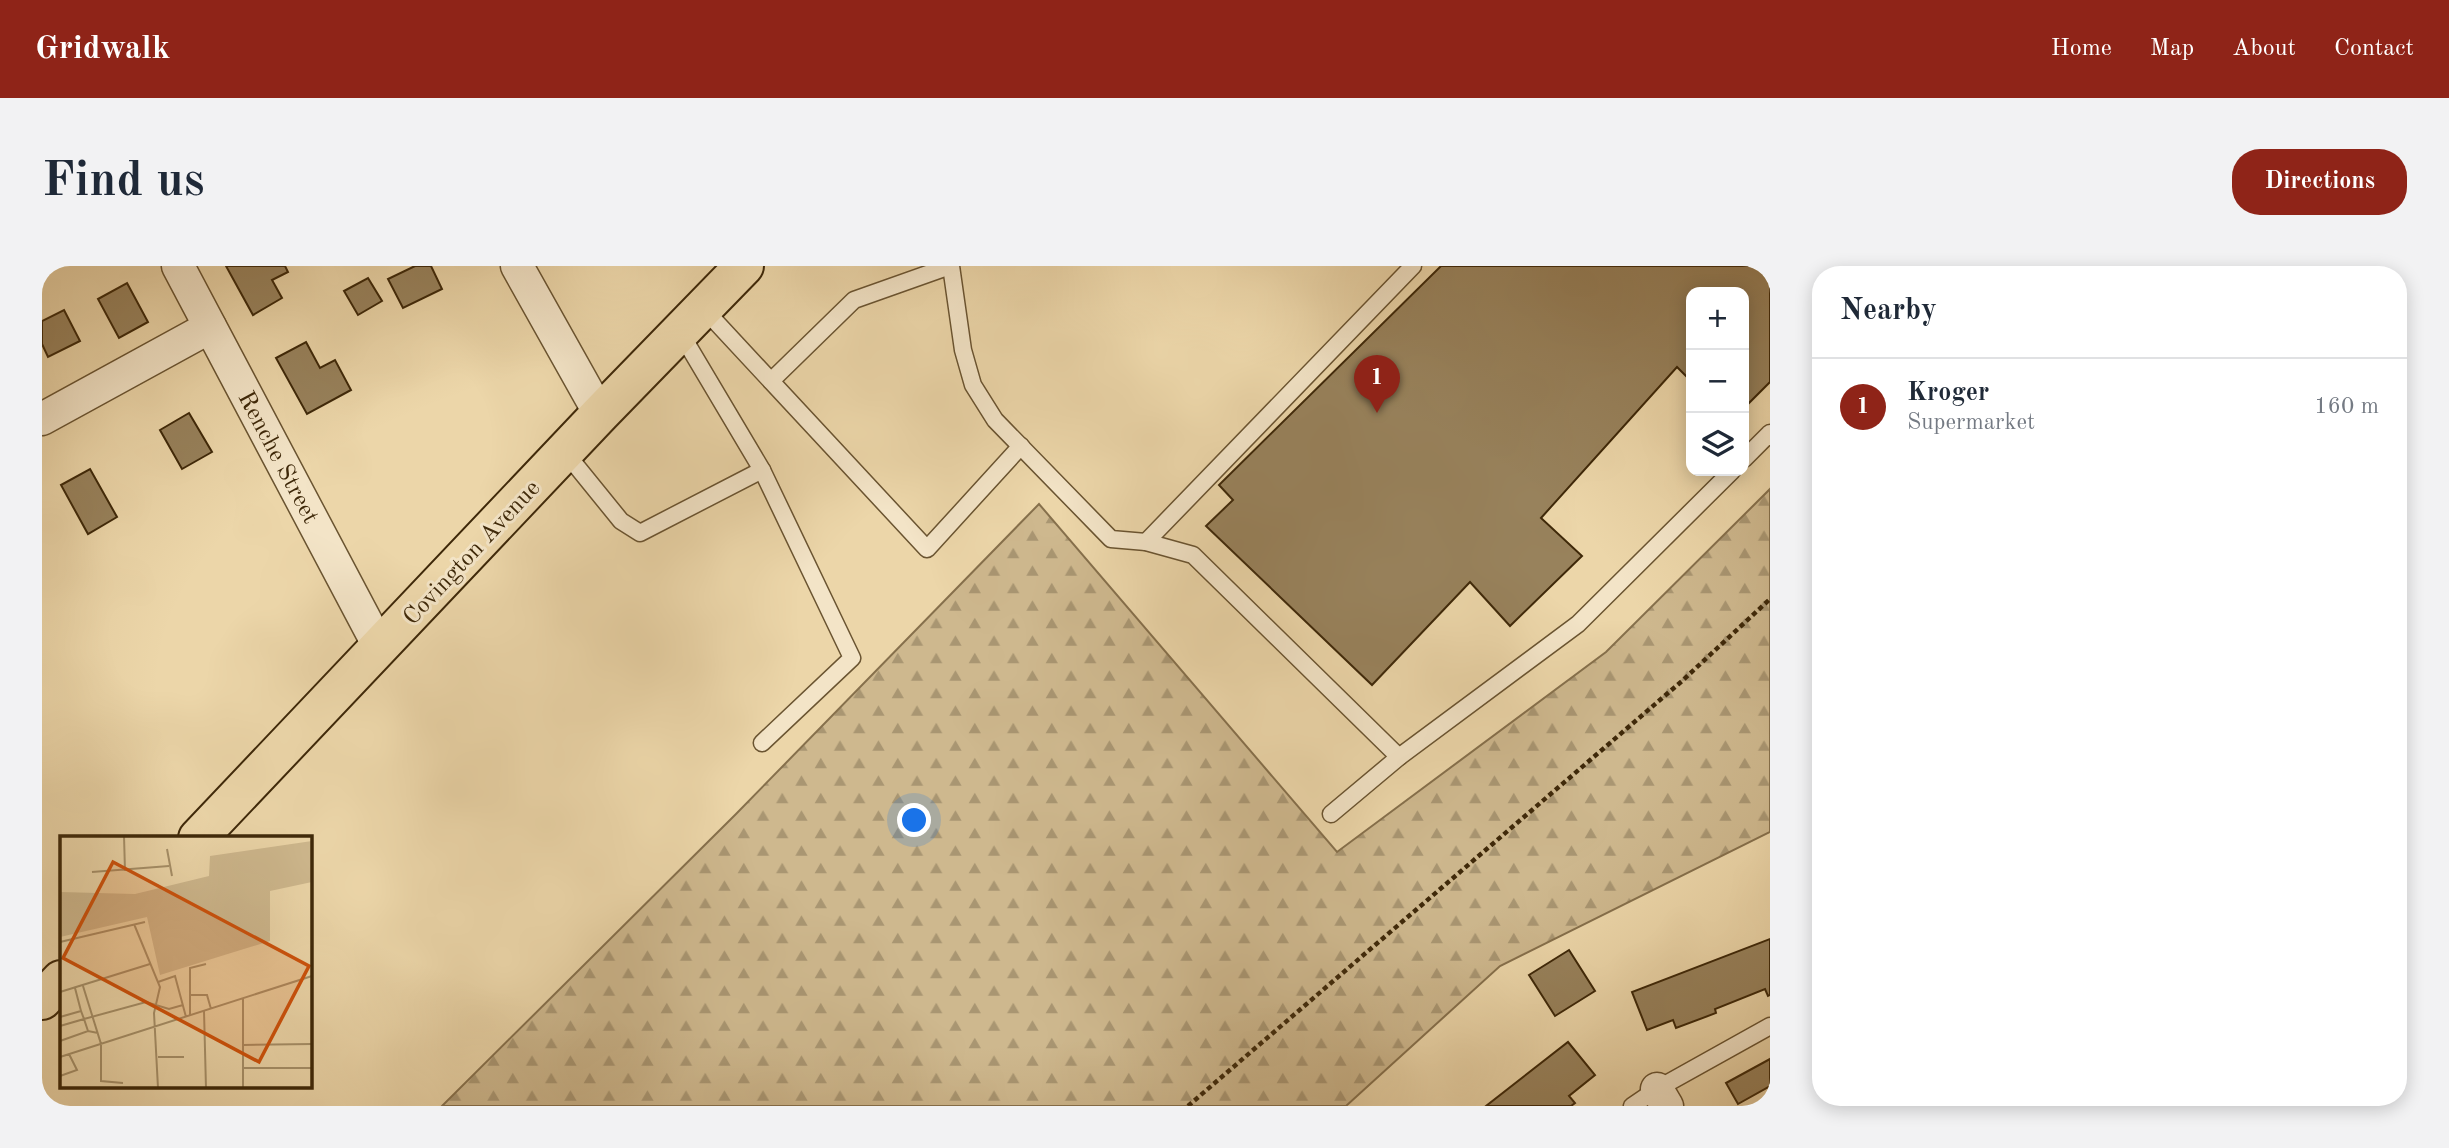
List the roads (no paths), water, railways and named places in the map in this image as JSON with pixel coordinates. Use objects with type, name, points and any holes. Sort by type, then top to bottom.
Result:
[{"type":"main road","name":"Covington Avenue","points":[[200,836],[744,266]]},
{"type":"main road","points":[[42,1000],[60,981]]},
{"type":"street","name":"Renche Street","points":[[178,266],[380,648]]},
{"type":"street","points":[[517,266],[600,414]]},
{"type":"street","points":[[42,419],[210,327]]},
{"type":"lane","points":[[771,381],[854,300],[951,266],[963,350],[973,385],[995,420],[1111,539],[1146,542],[1194,555],[1399,757]]},
{"type":"lane","points":[[1146,542],[1413,266]]},
{"type":"lane","points":[[692,320],[771,381],[927,550],[1021,446]]},
{"type":"lane","points":[[692,320],[852,658],[762,743]]},
{"type":"lane","points":[[1749,454],[1770,433]]},
{"type":"lane","points":[[565,452],[621,521],[640,533],[762,470]]},
{"type":"lane","points":[[1331,814],[1399,757],[1578,624],[1727,476]]},
{"type":"lane","points":[[1652,1100],[1770,1026]]},
{"type":"place","name":"Kroger","points":[[1377,413]]}]
